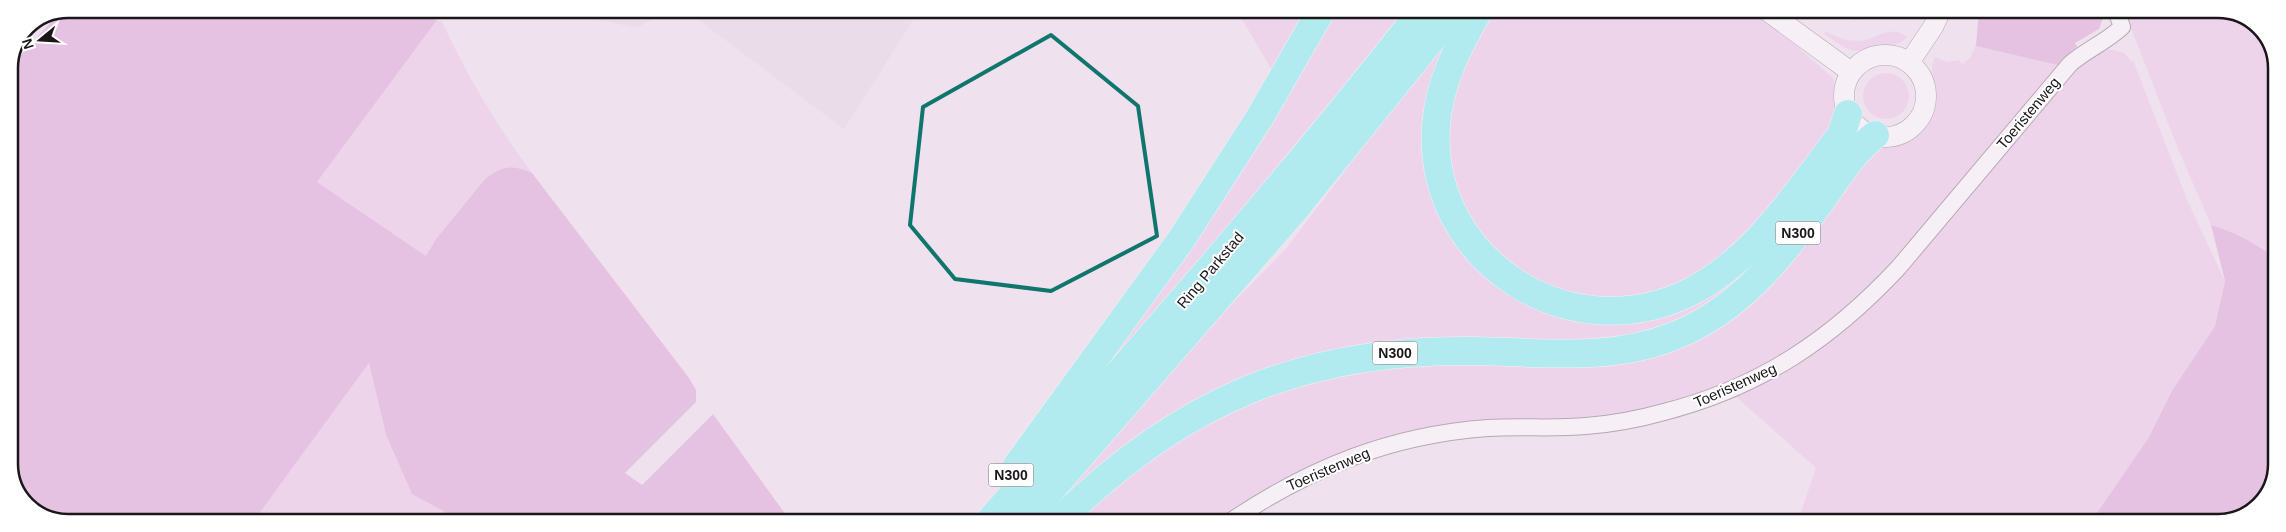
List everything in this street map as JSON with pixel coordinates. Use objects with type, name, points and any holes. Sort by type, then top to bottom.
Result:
[{"type":"highway","name":"N300","points":[[984,514],[1044,426],[1181,240],[1254,125],[1317,18]]},
{"type":"highway","name":"Ring Parkstad","points":[[996,514],[1238,237],[1348,106],[1417,18]]},
{"type":"highway","name":"Ring Parkstad","points":[[1030,514],[1295,209],[1449,18]]},
{"type":"highway","name":"N300","points":[[1475,18],[1459,48],[1440,96],[1436,127],[1440,178],[1452,213],[1466,237],[1483,258],[1520,286],[1554,302],[1579,308],[1625,310],[1673,299],[1706,282],[1751,248],[1841,135],[1848,114]]},
{"type":"highway","name":"N300","points":[[1066,514],[1101,481],[1144,447],[1176,425],[1200,412],[1279,378],[1330,363],[1389,354],[1472,351],[1575,355],[1623,351],[1673,337],[1699,325],[1722,311],[1760,278],[1791,241],[1857,151],[1875,135]]},
{"type":"street","points":[[1777,18],[1852,72]]},
{"type":"street","points":[[1910,62],[1937,18]]},
{"type":"street","name":"Toeristenweg","points":[[1241,514],[1268,496],[1345,458],[1399,441],[1463,430],[1586,426],[1634,419],[1694,404],[1730,390],[1781,365],[1832,331],[1874,294],[1899,267],[2070,64],[2091,47],[2112,36],[2122,27],[2119,18]]},
{"type":"street","points":[[1878,55],[1900,57],[1910,62],[1923,79],[1926,89],[1924,109],[1912,127],[1894,136],[1875,135],[1863,130],[1848,114],[1844,97],[1845,88],[1852,72],[1868,58],[1878,55]]},
{"type":"highlighted area","points":[[1051,35],[1138,106],[1157,236],[1051,291],[955,279],[910,225],[923,107]]},
{"type":"shaded area","points":[[58,18],[431,18],[437,20],[317,182],[426,256],[436,239],[485,179],[496,171],[507,168],[519,168],[532,173],[689,378],[696,390],[696,402],[625,473],[642,485],[713,414],[785,514],[449,514],[412,494],[386,435],[369,363],[259,514],[58,514],[42,508],[30,498],[21,484],[18,474],[18,58],[53,19]]},
{"type":"shaded area","points":[[592,18],[655,18],[636,28]]},
{"type":"shaded area","points":[[696,18],[914,18],[844,129]]},
{"type":"shaded area","points":[[1241,18],[1311,18],[1277,79]]},
{"type":"shaded area","points":[[1332,18],[1404,18],[1377,53],[1054,431],[1281,102]]},
{"type":"shaded area","points":[[1461,18],[1464,18],[1431,153],[1517,291],[1678,304],[1832,157],[1739,289],[1663,334],[1286,371],[1064,514],[1043,514],[1204,332],[1285,250]]},
{"type":"shaded area","points":[[1483,18],[1759,18],[1793,43],[1833,78],[1837,92],[1838,108],[1831,136],[1715,268],[1629,304],[1541,290],[1474,235],[1444,159],[1458,63]]},
{"type":"shaded area","points":[[1847,18],[1873,18],[1855,20]]},
{"type":"shaded area","points":[[1978,18],[2103,18],[2099,29],[2075,43],[2077,47],[2058,65],[1976,46]]},
{"type":"shaded area","points":[[2127,18],[2228,18],[2238,21],[2256,34],[2265,48],[2268,58],[2268,253],[2246,239],[2211,225],[2178,149]]},
{"type":"shaded area","points":[[437,20],[442,22],[483,100],[532,173],[507,168],[496,171],[485,179],[436,239],[427,257],[317,182]]},
{"type":"shaded area","points":[[1825,31],[1854,41],[1865,40],[1889,32],[1901,33],[1907,37],[1903,41],[1889,47],[1857,51],[1841,45],[1824,34]]},
{"type":"shaded area","points":[[1976,45],[2058,65],[1865,292],[1820,329],[1767,364],[1682,400],[1645,409],[1581,418],[1527,419],[1455,424],[1238,507],[1229,514],[1075,514],[1148,451],[1312,374],[1667,345],[1880,145],[1911,136],[1926,123],[1931,114],[1933,104],[1932,70],[1935,57],[1947,62],[1959,60],[1962,64],[1970,58]]},
{"type":"shaded area","points":[[2109,49],[2124,53],[2131,61],[2133,60],[2188,202],[2225,281],[2215,326],[2173,389],[2149,437],[2096,514],[1800,514],[1816,468],[1735,396],[1809,356],[1881,298],[2075,70],[2099,52]]},
{"type":"shaded area","points":[[1886,73],[1899,77],[1905,83],[1909,96],[1905,109],[1899,115],[1886,119],[1873,115],[1867,109],[1863,96],[1867,83],[1873,77]]},
{"type":"shaded area","points":[[2211,225],[2246,239],[2268,253],[2268,474],[2262,490],[2244,508],[2228,514],[2096,514],[2149,437],[2173,389],[2215,326],[2225,281]]},
{"type":"shaded area","points":[[369,363],[386,435],[412,494],[449,514],[259,514]]}]
